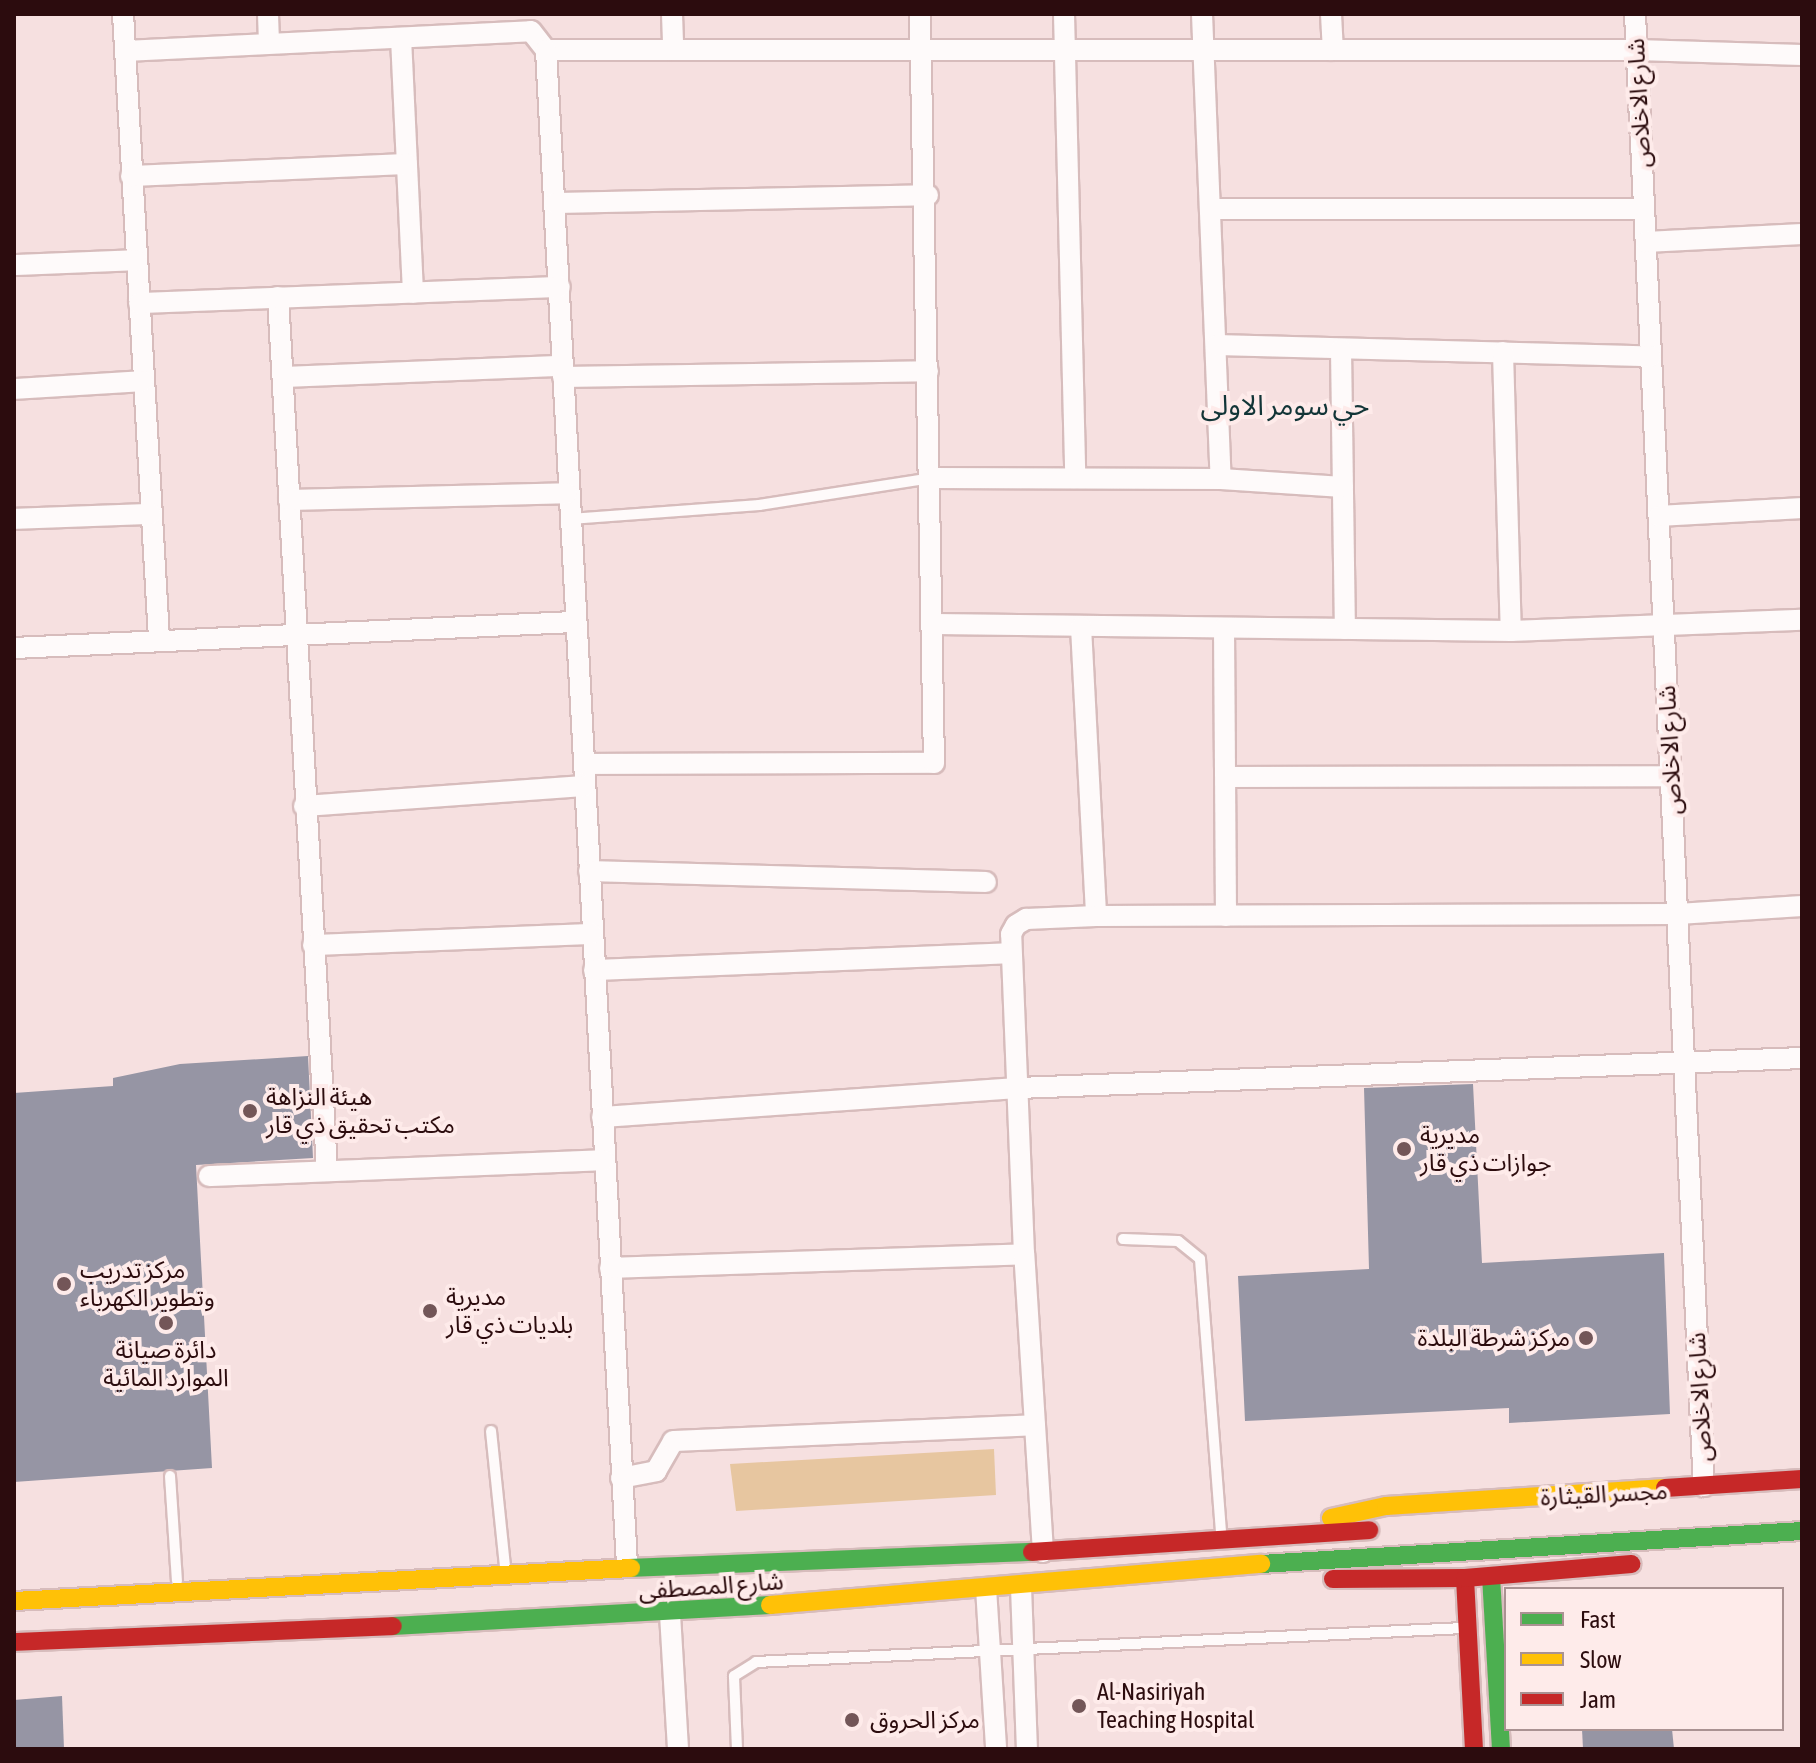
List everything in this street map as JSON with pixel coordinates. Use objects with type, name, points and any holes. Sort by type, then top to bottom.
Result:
[{"type":"main road","points":[[1258,1537],[1386,1506],[1802,1479]]},
{"type":"main road","name":"شارع المصطفى","points":[[14,1601],[177,1587],[1043,1552],[1393,1528]]},
{"type":"main road","name":"مجسر القيثارة","points":[[1409,1551],[1802,1531]]},
{"type":"main road","points":[[1709,1558],[1802,1550]]},
{"type":"main road","name":"شارع المصطفى","points":[[14,1642],[670,1614],[1259,1568],[1409,1551]]},
{"type":"main road","points":[[1259,1568],[1334,1579],[1465,1578],[1646,1563]]},
{"type":"main road","points":[[1491,1576],[1501,1749]]},
{"type":"main road","points":[[1465,1578],[1474,1749]]},
{"type":"main road","points":[[285,1582],[289,1631]]},
{"type":"street","points":[[123,14],[159,639]]},
{"type":"street","points":[[268,14],[269,43]]},
{"type":"street","points":[[672,14],[673,50]]},
{"type":"street","points":[[584,764],[934,763],[935,624],[928,371],[928,195],[920,14]]},
{"type":"street","points":[[1064,14],[1075,478]]},
{"type":"street","points":[[1202,14],[1214,209],[1221,479]]},
{"type":"street","points":[[1331,14],[1333,50]]},
{"type":"street","name":"شارع الاخلاص","points":[[1635,14],[1704,1486]]},
{"type":"street","points":[[125,51],[401,38],[530,22],[546,50],[560,287],[568,519],[627,1567]]},
{"type":"street","points":[[401,38],[413,293]]},
{"type":"street","points":[[546,50],[1637,50],[1802,55]]},
{"type":"street","points":[[131,176],[407,164]]},
{"type":"street","points":[[555,203],[928,195]]},
{"type":"street","points":[[1214,209],[1644,209]]},
{"type":"street","points":[[1646,242],[1802,234]]},
{"type":"street","points":[[14,265],[136,260]]},
{"type":"street","points":[[139,303],[560,287]]},
{"type":"street","points":[[278,297],[304,806],[327,1170]]},
{"type":"street","points":[[1217,345],[1651,356]]},
{"type":"street","points":[[1341,349],[1345,629]]},
{"type":"street","points":[[1503,352],[1511,631]]},
{"type":"street","points":[[284,377],[563,372],[928,371]]},
{"type":"street","points":[[14,389],[143,381]]},
{"type":"street","points":[[931,478],[1221,479],[1343,487]]},
{"type":"street","points":[[289,500],[567,493]]},
{"type":"street","points":[[1659,516],[1802,508]]},
{"type":"street","points":[[14,519],[151,514]]},
{"type":"street","points":[[935,624],[1511,631],[1802,620]]},
{"type":"street","points":[[14,648],[574,622]]},
{"type":"street","points":[[1081,627],[1096,916]]},
{"type":"street","points":[[1224,628],[1226,916]]},
{"type":"street","points":[[1226,777],[1671,776]]},
{"type":"street","points":[[304,806],[584,786]]},
{"type":"street","points":[[589,871],[986,882]]},
{"type":"street","points":[[1043,1552],[1024,1254],[1011,953],[1011,934],[1020,921],[1096,916],[1678,914],[1802,906]]},
{"type":"street","points":[[313,945],[592,934]]},
{"type":"street","points":[[594,970],[1011,953]]},
{"type":"street","points":[[602,1117],[1018,1088],[1685,1065],[1802,1058]]},
{"type":"street","points":[[209,1176],[604,1160]]},
{"type":"street","points":[[610,1268],[1024,1254]]},
{"type":"street","points":[[621,1478],[656,1471],[673,1441],[1035,1425]]},
{"type":"street","points":[[1021,1587],[1027,1749]]},
{"type":"street","points":[[986,1588],[996,1749]]},
{"type":"street","points":[[670,1614],[678,1749]]},
{"type":"lane","points":[[568,519],[759,505],[931,478]]},
{"type":"lane","points":[[1123,1239],[1178,1241],[1200,1259],[1221,1540]]},
{"type":"lane","points":[[491,1431],[506,1573]]},
{"type":"lane","points":[[170,1476],[177,1587]]},
{"type":"lane","points":[[737,1749],[734,1676],[747,1665],[1023,1645],[1466,1628]]},
{"type":"shaded area","points":[[994,1449],[996,1495],[736,1511],[730,1464]]},
{"type":"building","points":[[308,1056],[313,1158],[196,1165],[212,1468],[14,1482],[14,1093],[113,1086],[113,1078],[180,1064]]},
{"type":"building","points":[[1473,1084],[1482,1263],[1664,1253],[1670,1414],[1509,1423],[1509,1408],[1245,1421],[1238,1276],[1369,1269],[1364,1088]]},
{"type":"building","points":[[62,1696],[64,1749],[14,1749],[14,1700]]},
{"type":"building","points":[[1582,1731],[1672,1731],[1674,1749],[1583,1749]]},
{"type":"traffic: fast","points":[[1261,1564],[1802,1531]]},
{"type":"traffic: fast","points":[[631,1568],[1032,1552]]},
{"type":"traffic: fast","points":[[1491,1576],[1501,1749]]},
{"type":"traffic: fast","points":[[393,1626],[770,1605]]},
{"type":"traffic: slow","points":[[1331,1518],[1386,1506],[1665,1488]]},
{"type":"traffic: slow","points":[[770,1605],[1261,1564]]},
{"type":"traffic: slow","points":[[14,1601],[631,1568]]},
{"type":"traffic: jam","points":[[1665,1488],[1802,1479]]},
{"type":"traffic: jam","points":[[1032,1552],[1369,1530]]},
{"type":"traffic: jam","points":[[1333,1579],[1465,1578],[1631,1564]]},
{"type":"traffic: jam","points":[[1465,1578],[1474,1749]]},
{"type":"traffic: jam","points":[[14,1642],[393,1626]]},
{"type":"place","name":"هيئة النزاهة مكتب تحقيق ذي قار","points":[[250,1111]]},
{"type":"place","name":"مديرية جوازات ذي قار","points":[[1404,1149]]},
{"type":"place","name":"مركز تدريب وتطوير الكهرباء","points":[[64,1284]]},
{"type":"place","name":"مديرية بلديات ذي قار","points":[[430,1311]]},
{"type":"place","name":"دائرة صيانة الموارد المائية","points":[[166,1323]]},
{"type":"place","name":"مركز شرطة البلدة","points":[[1586,1338]]},
{"type":"place","name":"Al-Nasiriyah Teaching Hospital","points":[[1079,1706]]},
{"type":"place","name":"مركز الحروق","points":[[852,1720]]},
{"type":"district","name":"حي سومر الاولى","points":[[1285,405]]}]
